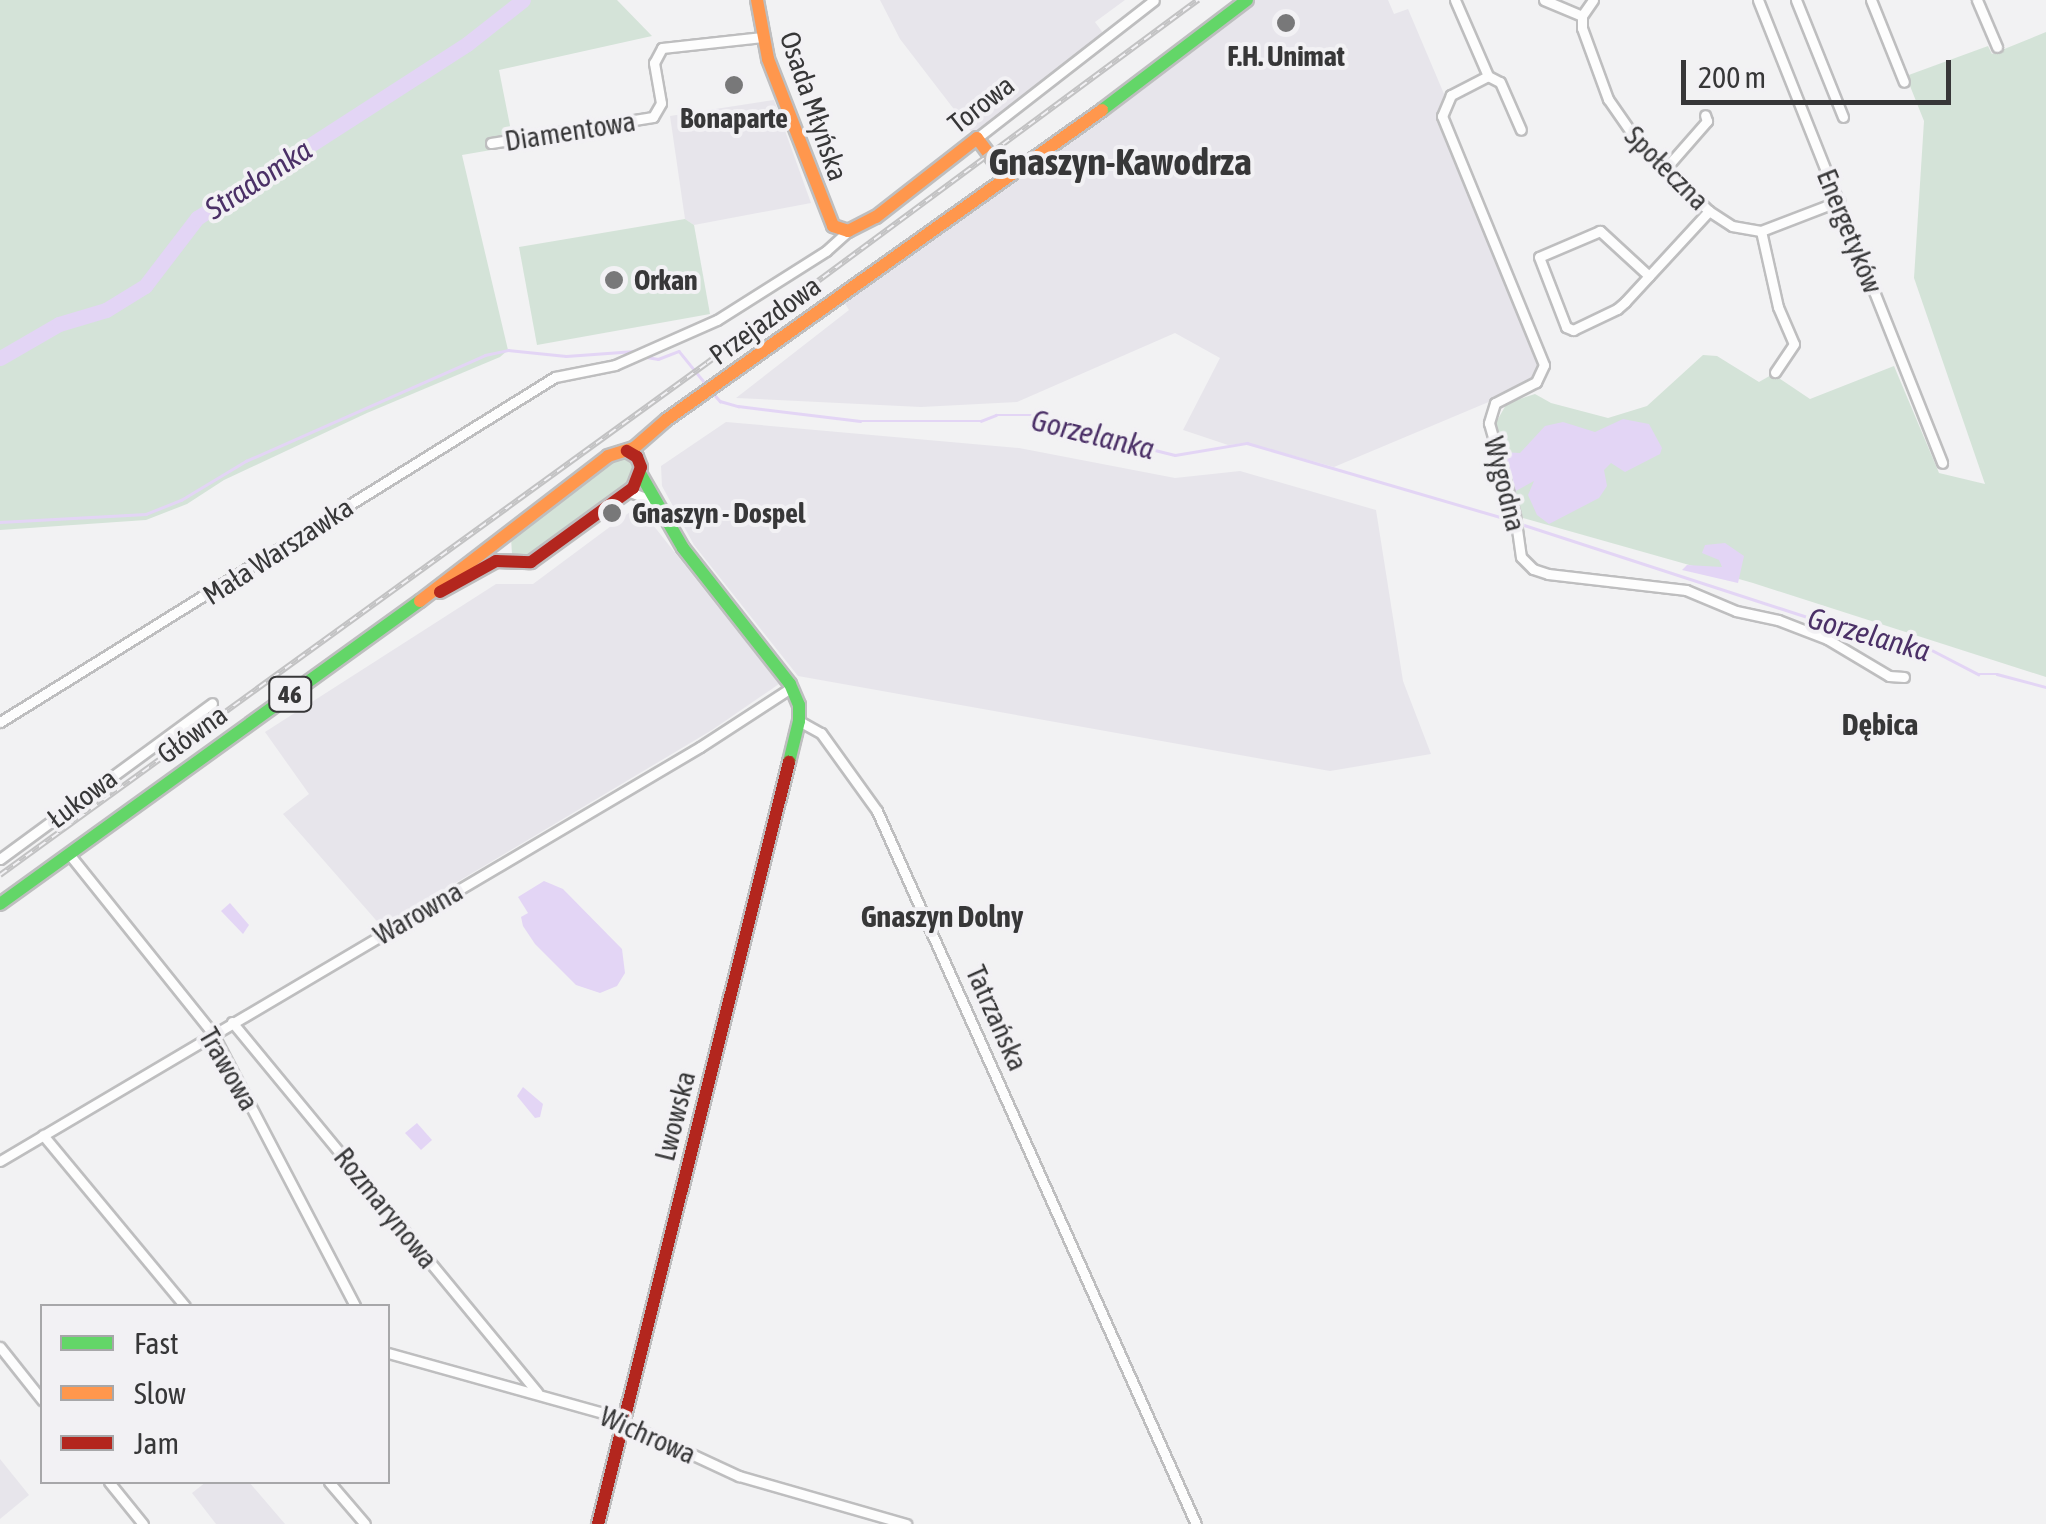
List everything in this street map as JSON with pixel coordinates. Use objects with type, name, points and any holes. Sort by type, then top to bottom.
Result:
[{"type":"main road","name":"Osada Młyńska","points":[[757,0],[762,37],[833,226],[848,231]]},
{"type":"main road","name":"Przejazdowa","points":[[870,274],[1030,164],[1247,0]]},
{"type":"main road","name":"Przejazdowa","points":[[627,451],[1003,173],[1146,75]]},
{"type":"main road","points":[[977,138],[1003,173]]},
{"type":"main road","name":"Torowa","points":[[848,231],[900,200],[977,138]]},
{"type":"main road","name":"Przejazdowa","points":[[640,468],[692,403]]},
{"type":"main road","points":[[627,451],[666,520],[792,687],[800,721]]},
{"type":"main road","name":"46","points":[[508,532],[608,456],[627,451]]},
{"type":"main road","name":"46","points":[[508,560],[518,564],[531,562],[627,492],[640,468]]},
{"type":"main road","points":[[508,532],[508,560]]},
{"type":"main road","name":"Główna","points":[[0,904],[413,606],[508,532]]},
{"type":"main road","name":"Główna","points":[[413,606],[478,568],[508,560]]},
{"type":"main road","name":"Lwowska","points":[[598,1524],[800,721]]},
{"type":"street","name":"Torowa","points":[[977,138],[1154,0]]},
{"type":"street","points":[[1454,0],[1488,76],[1500,82],[1521,130]]},
{"type":"street","points":[[1544,0],[1582,16],[1593,0]]},
{"type":"street","name":"Energetyków","points":[[1758,0],[1942,463]]},
{"type":"street","points":[[1796,0],[1843,117]]},
{"type":"street","points":[[1871,0],[1904,82]]},
{"type":"street","points":[[1977,0],[1996,47]]},
{"type":"street","name":"Społeczna","points":[[1582,16],[1584,42],[1608,100],[1630,134],[1708,211],[1732,226],[1762,231]]},
{"type":"street","name":"Diamentowa","points":[[491,144],[653,117],[661,103],[654,63],[662,48],[762,37]]},
{"type":"street","name":"Wygodna","points":[[1488,76],[1450,95],[1443,123],[1544,365],[1536,382],[1494,403],[1489,423],[1515,516],[1522,557],[1533,569],[1548,574],[1686,590],[1736,611],[1815,634],[1889,676],[1904,677]]},
{"type":"street","points":[[1665,169],[1708,121],[1706,114]]},
{"type":"street","points":[[1775,372],[1794,344],[1778,307],[1762,231],[1839,201]]},
{"type":"street","points":[[1649,276],[1600,231],[1539,257],[1570,330],[1617,309],[1649,276],[1708,211]]},
{"type":"street","name":"Mała Warszawka","points":[[0,722],[556,377],[628,359],[717,320],[826,252],[848,231]]},
{"type":"street","points":[[627,492],[646,498],[666,520]]},
{"type":"street","name":"Warowna","points":[[0,1160],[700,747],[792,687]]},
{"type":"street","name":"Łukowa","points":[[0,858],[212,703]]},
{"type":"street","name":"Tatrzańska","points":[[800,721],[821,733],[877,811],[1196,1524]]},
{"type":"street","name":"Trawowa","points":[[69,854],[212,1034],[354,1304]]},
{"type":"street","name":"Rozmarynowa","points":[[232,1022],[539,1394]]},
{"type":"street","points":[[43,1135],[183,1304]]},
{"type":"street","points":[[0,1347],[40,1397]]},
{"type":"street","name":"Wichrowa","points":[[390,1354],[623,1421],[739,1476],[906,1524]]},
{"type":"street","points":[[110,1484],[143,1524]]},
{"type":"street","points":[[332,1484],[364,1524]]},
{"type":"shaded area","points":[[0,0],[617,0],[652,36],[499,70],[514,146],[462,155],[508,350],[500,357],[367,413],[224,480],[187,504],[146,520],[0,530]]},
{"type":"shaded area","points":[[880,0],[1125,0],[1095,22],[1103,33],[973,134],[900,39]]},
{"type":"shaded area","points":[[1254,0],[1388,0],[1394,14],[1408,9],[1447,101],[1442,116],[1544,365],[1536,382],[1334,467],[1247,443],[1228,445],[1183,430],[1220,358],[1175,333],[1017,402],[921,407],[736,398],[849,310],[840,296],[921,233],[1098,104]]},
{"type":"shaded area","points":[[2046,32],[2046,677],[1753,583],[1523,518],[1494,426],[1507,403],[1535,394],[1551,403],[1608,418],[1647,406],[1703,355],[1717,356],[1759,382],[1773,374],[1810,399],[1894,366],[1939,473],[1985,484],[1914,278],[1924,121],[1906,76],[1988,46],[1992,54]]},
{"type":"shaded area","points":[[774,100],[811,203],[694,225],[685,219],[670,116]]},
{"type":"shaded area","name":"Orkan","points":[[685,219],[694,225],[710,314],[537,345],[519,247]]},
{"type":"shaded area","points":[[1623,419],[1649,424],[1662,448],[1660,454],[1625,472],[1611,463],[1604,470],[1607,486],[1599,498],[1549,524],[1537,515],[1528,495],[1534,481],[1514,492],[1502,452],[1520,453],[1545,426],[1563,422],[1595,432]]},
{"type":"shaded area","points":[[726,422],[1019,448],[1175,478],[1240,471],[1376,510],[1403,681],[1431,754],[1330,771],[798,676],[694,545],[662,486],[661,466]]},
{"type":"shaded area","points":[[629,458],[634,468],[627,484],[536,554],[512,554],[511,538],[609,460]]},
{"type":"shaded area","points":[[638,506],[779,684],[712,730],[382,927],[283,814],[309,794],[265,732],[496,584],[533,584]]},
{"type":"shaded area","points":[[1725,543],[1744,556],[1738,583],[1682,570],[1687,565],[1722,567],[1719,560],[1702,553],[1705,545]]},
{"type":"shaded area","points":[[544,881],[563,889],[622,949],[625,973],[617,986],[600,993],[576,985],[535,944],[523,926],[521,917],[528,913],[518,897]]},
{"type":"shaded area","points":[[230,903],[249,925],[243,934],[221,911]]},
{"type":"shaded area","points":[[523,1087],[543,1104],[540,1117],[535,1118],[517,1096]]},
{"type":"shaded area","points":[[417,1123],[432,1140],[421,1150],[405,1133]]},
{"type":"shaded area","points":[[0,1459],[29,1495],[0,1519]]},
{"type":"shaded area","points":[[203,1484],[251,1484],[285,1524],[216,1524],[192,1493]]},
{"type":"waterway","name":"Stradomka","points":[[0,358],[59,324],[106,310],[145,286],[197,218],[467,44],[523,0]]},
{"type":"waterway","points":[[0,522],[146,514],[181,500],[246,461],[485,355],[508,350],[566,356],[635,351]]},
{"type":"waterway","points":[[641,356],[658,359],[679,351],[705,383]]},
{"type":"waterway","name":"Gorzelanka","points":[[713,393],[720,401],[738,406],[860,421],[981,421],[996,415],[1035,415],[1062,427],[1175,455],[1247,443],[1511,520]]},
{"type":"waterway","name":"Gorzelanka","points":[[1521,524],[1881,641],[1926,647],[1978,674],[1997,674],[2046,687]]},
{"type":"railway","points":[[0,875],[707,363],[1198,0]]},
{"type":"traffic: fast","points":[[1102,110],[1247,0]]},
{"type":"traffic: fast","points":[[641,475],[683,548],[790,684],[799,705],[799,721],[789,762]]},
{"type":"traffic: fast","points":[[0,904],[420,601]]},
{"type":"traffic: slow","points":[[757,0],[768,59],[833,226],[848,231],[876,217],[977,138],[1003,173]]},
{"type":"traffic: slow","points":[[420,601],[608,456],[634,448],[666,420],[1102,110]]},
{"type":"traffic: jam","points":[[440,592],[496,561],[531,562],[633,488],[641,467],[637,457],[627,451]]},
{"type":"traffic: jam","points":[[598,1524],[789,762]]},
{"type":"place","name":"F.H. Unimat","points":[[1286,23]]},
{"type":"place","name":"Bonaparte","points":[[734,85]]},
{"type":"place","name":"Orkan","points":[[614,280]]},
{"type":"place","name":"Gnaszyn - Dospel","points":[[612,513]]},
{"type":"district","name":"Gnaszyn-Kawodrza","points":[[1120,162]]},
{"type":"district","name":"Dębica","points":[[1880,724]]},
{"type":"district","name":"Gnaszyn Dolny","points":[[942,916]]}]
